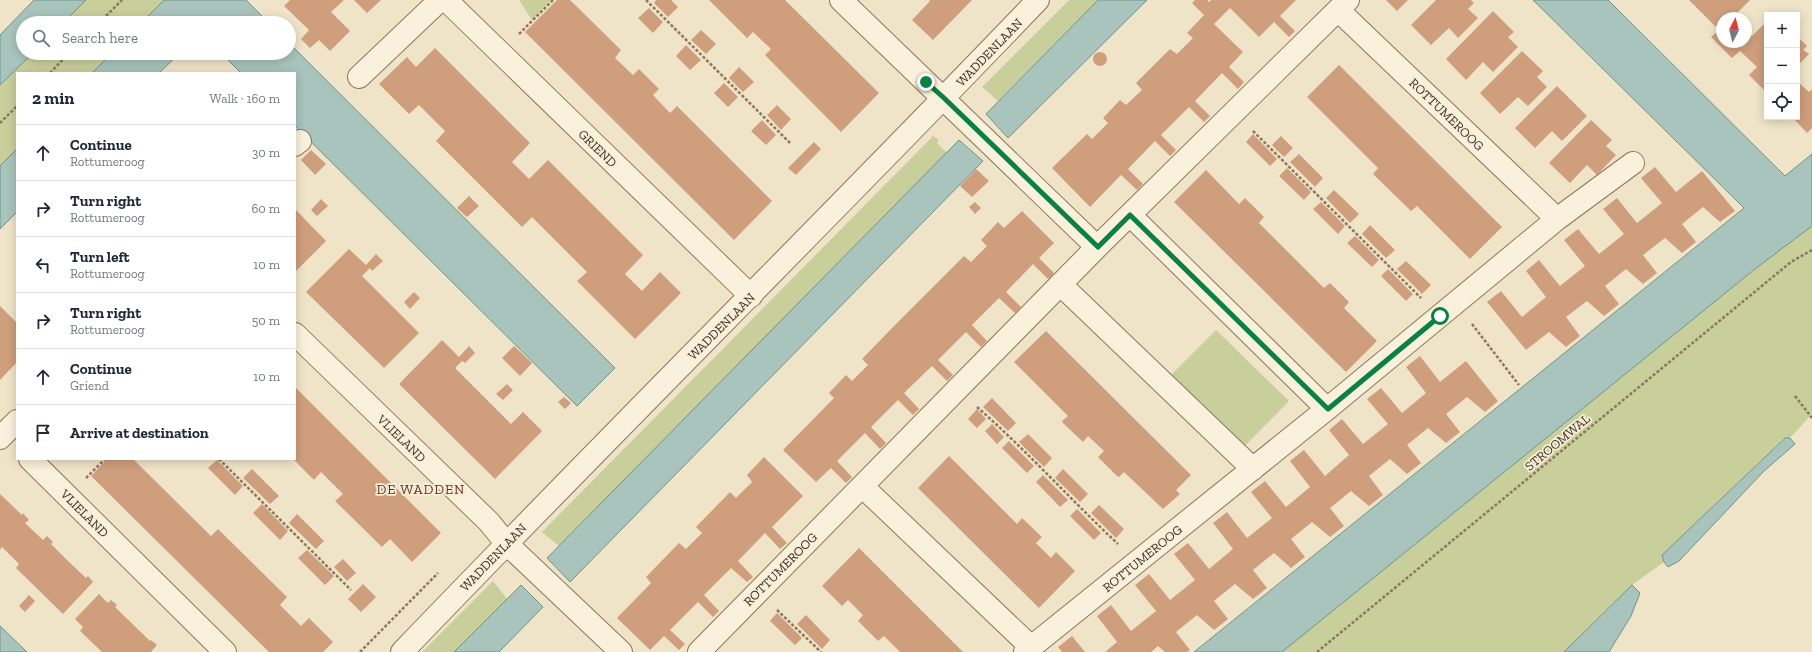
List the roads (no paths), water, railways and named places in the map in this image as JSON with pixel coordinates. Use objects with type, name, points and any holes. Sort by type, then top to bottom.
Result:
[{"type":"street","points":[[359,77],[440,0]]},
{"type":"street","name":"GRIEND","points":[[446,0],[750,296]]},
{"type":"street","points":[[841,0],[1098,247]]},
{"type":"street","name":"WADDENLAAN","points":[[402,652],[506,543],[944,98],[1038,0]]},
{"type":"street","name":"ROTTUMEROOG","points":[[699,652],[1060,284],[1343,5],[1557,219]]},
{"type":"street","name":"ROTTUMEROOG","points":[[862,486],[1028,650],[1328,409],[1557,219],[1633,163]]},
{"type":"street","points":[[1130,215],[1328,409]]},
{"type":"street","points":[[1060,284],[1253,469]]},
{"type":"street","name":"VLIELAND","points":[[296,335],[488,522],[506,543]]},
{"type":"street","name":"VLIELAND","points":[[31,460],[225,652]]},
{"type":"street","points":[[506,543],[621,652]]},
{"type":"water","points":[[34,0],[86,0],[70,16],[18,16]]},
{"type":"water","points":[[164,0],[246,0],[262,16],[148,16]]},
{"type":"water","points":[[1098,0],[1147,0],[1008,138],[986,114]]},
{"type":"water","points":[[1533,0],[1608,0],[1785,176],[1812,154],[1812,226],[1755,269],[1282,652],[1194,652],[1744,208]]},
{"type":"water","points":[[16,19],[16,60],[26,60],[0,85],[0,35]]},
{"type":"water","points":[[296,50],[615,368],[577,406],[296,127],[296,72],[240,72],[228,60],[296,60]]},
{"type":"water","points":[[105,60],[173,60],[160,72],[93,72]]},
{"type":"water","points":[[959,140],[983,161],[570,582],[547,558]]},
{"type":"water","points":[[16,150],[16,213],[0,229],[0,166]]},
{"type":"water","points":[[1785,438],[1790,438],[1795,444],[1764,471],[1679,561],[1668,567],[1664,562],[1662,555]]},
{"type":"water","points":[[521,585],[543,607],[499,652],[454,652]]},
{"type":"water","points":[[1632,585],[1640,593],[1631,616],[1609,652],[1564,652]]},
{"type":"water","points":[[0,626],[27,652],[0,652]]},
{"type":"district","name":"DE WADDEN","points":[[421,489]]}]
